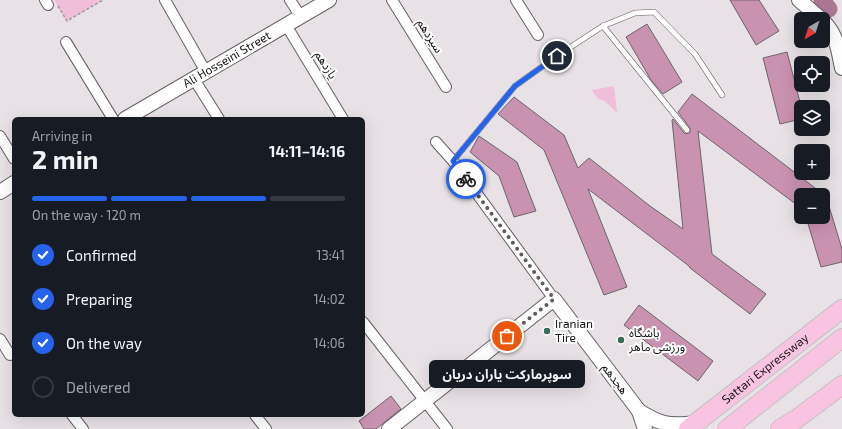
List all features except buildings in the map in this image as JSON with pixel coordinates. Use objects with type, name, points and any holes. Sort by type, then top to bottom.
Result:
[{"type":"highway","name":"Sattari Expressway","points":[[692,426],[841,310]]},
{"type":"highway","name":"Sattari Expressway","points":[[727,429],[842,338]]},
{"type":"highway","points":[[780,429],[798,418],[842,385]]},
{"type":"street","points":[[164,0],[218,117]]},
{"type":"street","points":[[290,0],[300,17]]},
{"type":"street","name":"Ali Hosseini Street","points":[[128,117],[329,0]]},
{"type":"street","name":"سیزدهم","points":[[392,0],[446,87]]},
{"type":"street","points":[[516,0],[538,35]]},
{"type":"street","points":[[799,0],[813,12]]},
{"type":"street","name":"یازدهم","points":[[286,25],[342,117]]},
{"type":"street","points":[[830,29],[835,37],[842,68]]},
{"type":"street","points":[[66,42],[111,117]]},
{"type":"street","points":[[0,136],[12,156]]},
{"type":"street","points":[[389,429],[554,299],[453,161],[436,142]]},
{"type":"street","points":[[0,192],[12,185]]},
{"type":"street","name":"هجدهم","points":[[554,299],[639,411],[652,420],[661,423],[692,426]]},
{"type":"street","points":[[365,325],[447,429]]},
{"type":"street","points":[[0,339],[10,355]]},
{"type":"street","points":[[639,411],[645,429]]},
{"type":"street","points":[[74,417],[84,429]]},
{"type":"street","points":[[257,417],[266,429]]},
{"type":"lane","points":[[453,161],[515,86],[557,56],[604,26],[635,13],[654,12],[695,54],[722,95]]},
{"type":"lane","points":[[604,26],[687,130]]},
{"type":"path","points":[[50,4],[67,21],[103,0]]},
{"type":"shaded area","points":[[54,0],[103,0],[67,21]]},
{"type":"shaded area","points":[[614,86],[617,113],[605,101],[597,98],[592,90]]},
{"type":"waterway","points":[[822,0],[829,9]]},
{"type":"way so far","points":[[466,179],[554,299],[507,336]]},
{"type":"place","name":"Iranian Tire","points":[[547,331]]},
{"type":"place","name":"سوپرمارکت یاران دریان","points":[[507,336]]},
{"type":"place","name":"باشگاه ورزشی ماهر","points":[[621,340]]},
{"type":"route","points":[[466,179],[453,161],[515,86],[557,56]]}]
